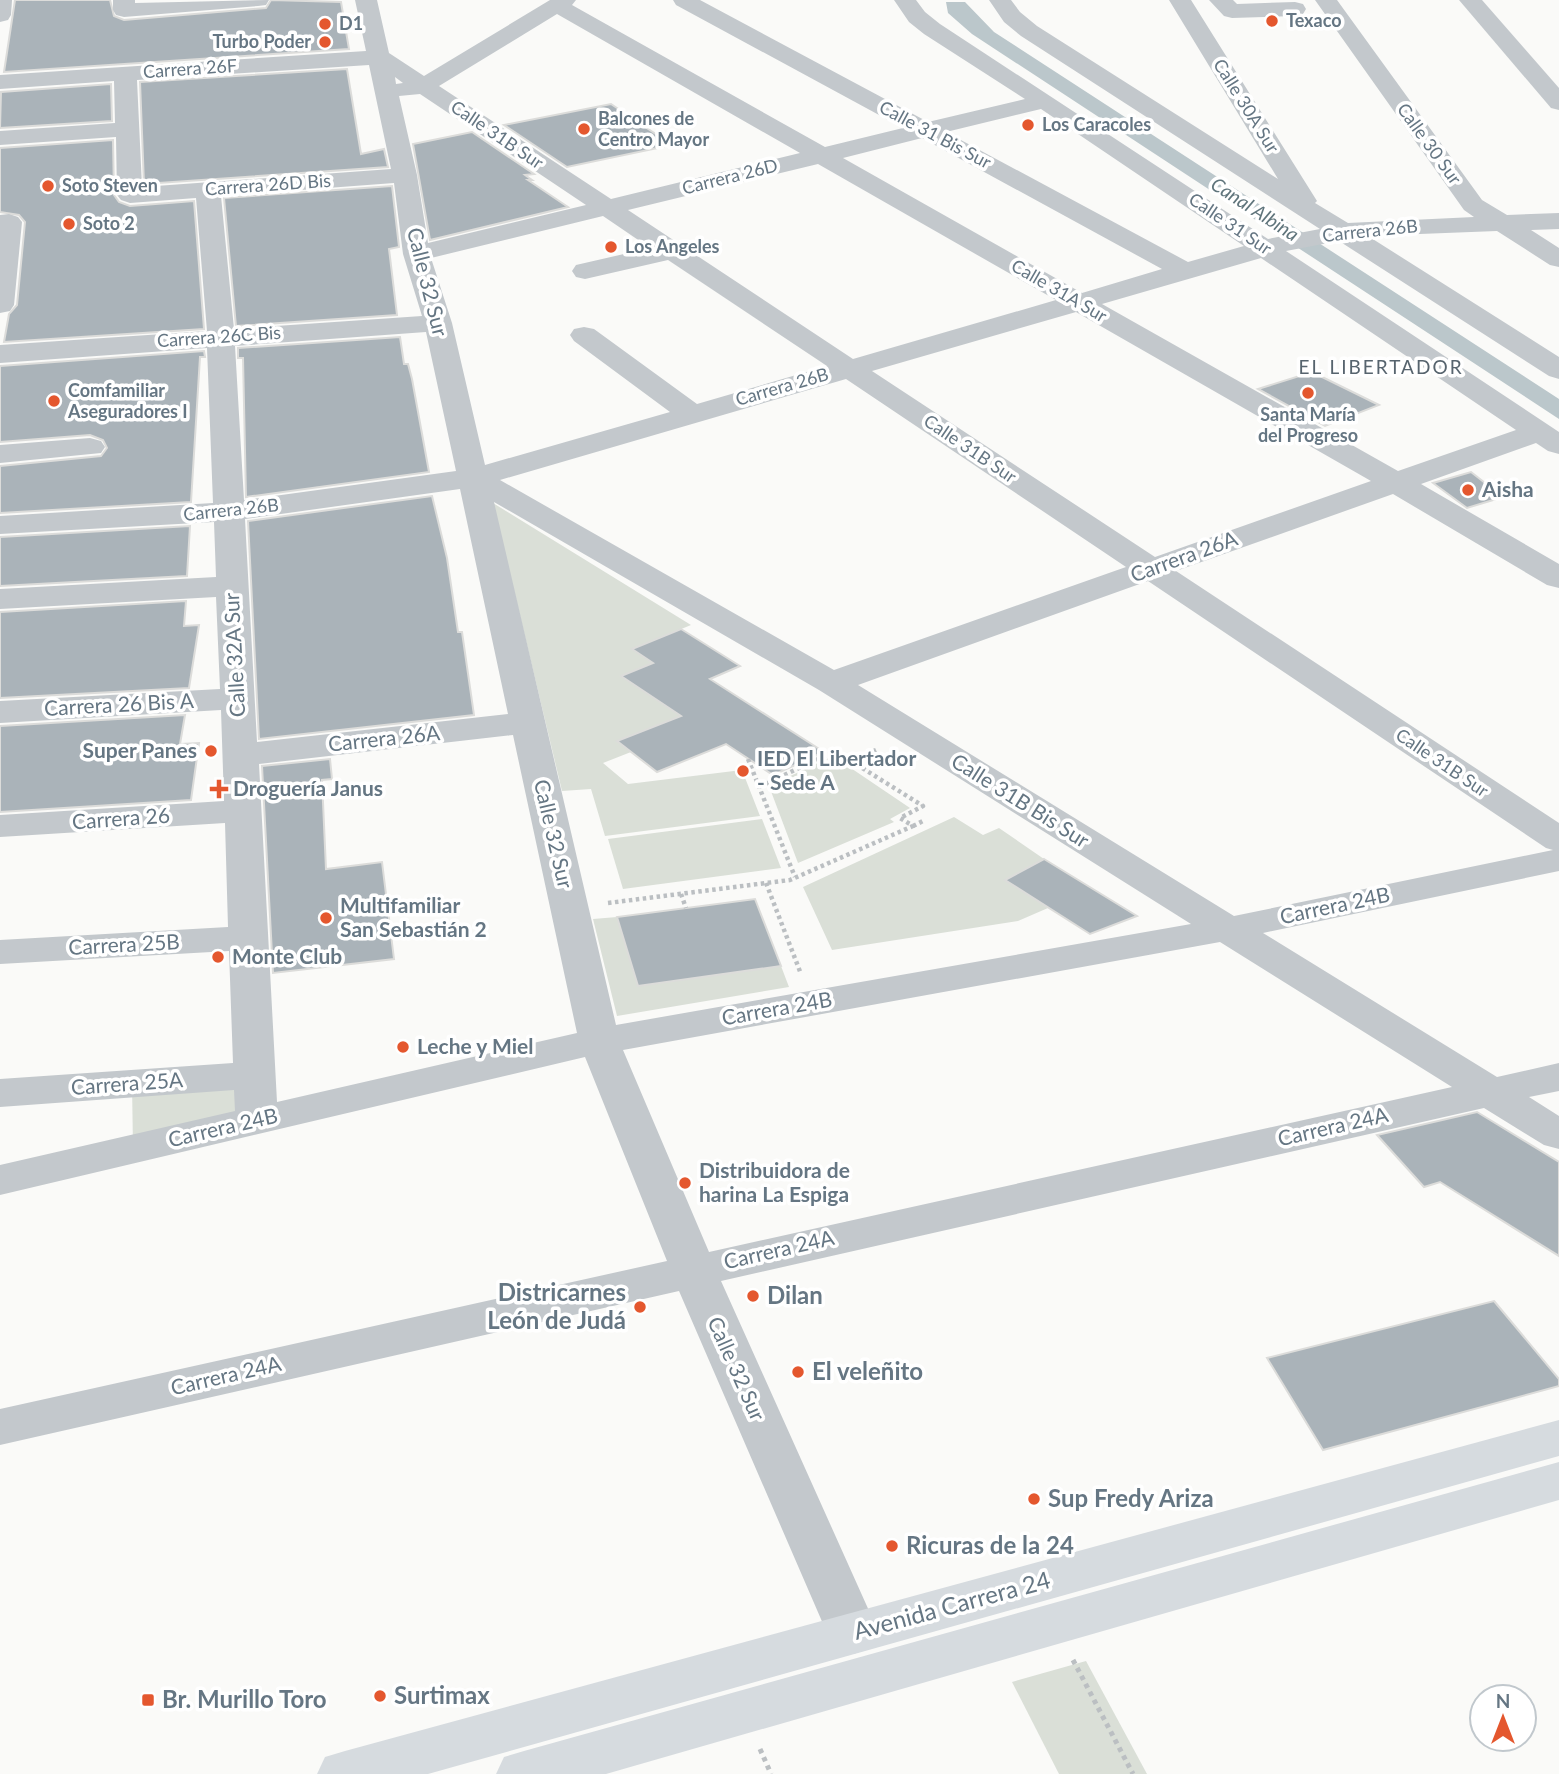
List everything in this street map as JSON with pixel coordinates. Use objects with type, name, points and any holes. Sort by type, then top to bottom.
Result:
[{"type":"main road","name":"Avenida Carrera 24","points":[[345,1774],[1559,1438]]},
{"type":"main road","name":"Avenida Carrera 24","points":[[524,1774],[1559,1481]]},
{"type":"street","points":[[0,15],[1,0]]},
{"type":"street","points":[[124,5],[258,0]]},
{"type":"street","name":"Calle 32 Sur","points":[[366,0],[405,175],[416,254],[438,323],[599,1041],[693,1269],[853,1633]]},
{"type":"street","name":"Calle 31 Bis Sur","points":[[684,0],[1185,271]]},
{"type":"street","name":"Calle 31 Sur","points":[[905,0],[917,17],[932,29],[1272,246],[1549,439]]},
{"type":"street","points":[[1000,0],[1012,17],[1029,31],[1324,227],[1559,370]]},
{"type":"street","name":"Calle 30A Sur","points":[[1180,0],[1324,227]]},
{"type":"street","points":[[1220,0],[1232,11],[1292,5],[1301,15],[1332,8]]},
{"type":"street","points":[[1470,0],[1559,103]]},
{"type":"street","points":[[386,93],[423,86],[561,2]]},
{"type":"street","name":"Calle 31A Sur","points":[[561,2],[821,155],[1559,578]]},
{"type":"street","name":"Calle 30 Sur","points":[[1332,8],[1473,205],[1559,259]]},
{"type":"street","name":"Carrera 26F","points":[[0,82],[380,57]]},
{"type":"street","name":"Calle 31B Sur","points":[[380,57],[1559,840]]},
{"type":"street","points":[[0,138],[129,130],[125,74]]},
{"type":"street","name":"Carrera 26D","points":[[416,254],[1045,101]]},
{"type":"street","name":"Carrera 26D Bis","points":[[129,130],[130,195],[405,175]]},
{"type":"street","name":"Calle 32A Sur","points":[[208,189],[221,337],[257,1121]]},
{"type":"street","points":[[1324,227],[1473,205]]},
{"type":"street","name":"Carrera 26B","points":[[0,525],[227,512],[474,478],[1272,246],[1324,227],[1559,221]]},
{"type":"street","points":[[0,305],[4,223]]},
{"type":"street","points":[[584,271],[671,251]]},
{"type":"street","name":"Carrera 26C Bis","points":[[0,354],[438,323]]},
{"type":"street","points":[[584,335],[692,414]]},
{"type":"street","name":"Carrera 26A","points":[[831,684],[1395,482],[1549,439]]},
{"type":"street","points":[[0,454],[90,447]]},
{"type":"street","name":"Calle 31B Bis Sur","points":[[474,478],[831,684],[1559,1135]]},
{"type":"street","points":[[0,599],[232,586]]},
{"type":"street","name":"Carrera 26 Bis A","points":[[0,712],[237,699]]},
{"type":"street","name":"Carrera 26A","points":[[240,755],[527,723]]},
{"type":"street","name":"Carrera 26","points":[[0,826],[242,811]]},
{"type":"street","name":"Carrera 24B","points":[[0,1180],[599,1041],[1227,929],[1559,860]]},
{"type":"street","name":"Carrera 25B","points":[[0,952],[248,938]]},
{"type":"street","name":"Carrera 25A","points":[[0,1093],[255,1075]]},
{"type":"street","name":"Carrera 24A","points":[[0,1427],[693,1269],[1559,1077]]},
{"type":"path","points":[[851,761],[887,745]]},
{"type":"path","points":[[759,787],[835,751],[923,806],[900,818],[913,826]]},
{"type":"path","points":[[748,759],[795,877]]},
{"type":"path","points":[[603,891],[607,904],[795,877],[925,820]]},
{"type":"path","points":[[766,883],[802,975],[814,973]]},
{"type":"path","points":[[681,894],[686,908]]},
{"type":"path","points":[[1054,1624],[1133,1774]]},
{"type":"shaded area","points":[[493,503],[691,625],[633,649],[653,663],[621,676],[681,716],[618,741],[631,752],[603,763],[628,784],[742,770],[760,816],[605,836],[591,789],[562,791]]},
{"type":"shaded area","points":[[833,756],[910,808],[890,819],[894,822],[798,863],[769,786]]},
{"type":"shaded area","points":[[954,817],[983,835],[999,828],[1044,859],[1006,880],[1048,908],[1018,921],[832,950],[803,887]]},
{"type":"shaded area","points":[[762,819],[781,868],[623,889],[608,839]]},
{"type":"shaded area","points":[[617,917],[639,986],[781,966],[789,987],[617,1016],[593,919]]},
{"type":"shaded area","points":[[255,1075],[257,1121],[133,1149],[132,1084]]},
{"type":"shaded area","points":[[1086,1661],[1147,1774],[1059,1774],[1012,1682]]},
{"type":"water","name":"Canal Albina","points":[[946,2],[965,2],[994,32],[1559,399],[1559,419],[972,34],[948,13]]},
{"type":"building","points":[[15,0],[110,0],[114,16],[124,20],[266,8],[271,0],[341,2],[349,49],[4,72]]},
{"type":"building","points":[[347,69],[361,154],[384,149],[388,167],[144,184],[140,82]]},
{"type":"building","points":[[111,84],[112,121],[0,128],[1,92]]},
{"type":"building","name":"Balcones de Centro Mayor","points":[[611,104],[672,145],[567,167],[504,125]]},
{"type":"building","points":[[472,132],[534,174],[525,175],[532,180],[528,180],[568,207],[430,240],[413,144]]},
{"type":"building","points":[[113,140],[114,195],[119,202],[130,206],[194,201],[204,329],[4,342],[9,314],[17,305],[25,222],[19,215],[0,212],[0,148]]},
{"type":"building","points":[[392,186],[399,247],[389,249],[397,315],[236,326],[224,198]]},
{"type":"building","points":[[400,337],[404,364],[408,364],[412,379],[429,472],[246,497],[243,358],[238,358],[238,348]]},
{"type":"building","points":[[204,351],[205,357],[200,357],[191,502],[0,513],[0,466],[101,456],[107,448],[103,440],[90,435],[0,442],[0,366]]},
{"type":"building","name":"Santa María del Progreso","points":[[1312,372],[1379,405],[1325,426],[1258,389]]},
{"type":"building","name":"Aisha","points":[[1471,472],[1503,497],[1467,508],[1433,483]]},
{"type":"building","points":[[432,496],[447,558],[458,632],[462,632],[474,715],[259,739],[248,521]]},
{"type":"building","points":[[190,526],[187,576],[0,586],[0,537]]},
{"type":"building","points":[[186,601],[184,626],[199,625],[189,688],[0,698],[0,612]]},
{"type":"building","points":[[681,629],[740,666],[710,679],[824,752],[773,775],[726,744],[657,772],[617,741],[681,716],[621,676],[653,663],[632,649]]},
{"type":"building","points":[[185,715],[180,744],[199,743],[191,800],[0,812],[0,726]]},
{"type":"building","name":"Multifamiliar San Sebastián 2","points":[[330,759],[332,779],[322,780],[326,869],[382,862],[394,959],[273,973],[262,766]]},
{"type":"building","points":[[1044,859],[1137,916],[1090,934],[1005,880]]},
{"type":"building","points":[[755,899],[781,966],[638,986],[617,917]]},
{"type":"building","points":[[1477,1112],[1559,1162],[1559,1256],[1440,1182],[1424,1187],[1377,1135]]},
{"type":"building","points":[[1494,1301],[1559,1379],[1559,1386],[1323,1450],[1267,1358]]},
{"type":"place","name":"Texaco","points":[[1272,21]]},
{"type":"place","name":"D1","points":[[325,24]]},
{"type":"place","name":"Turbo Poder","points":[[325,42]]},
{"type":"place","name":"Los Caracoles","points":[[1028,125]]},
{"type":"place","name":"Balcones de Centro Mayor","points":[[584,129]]},
{"type":"place","name":"Soto Steven","points":[[48,186]]},
{"type":"place","name":"Soto 2","points":[[69,224]]},
{"type":"place","name":"Los Angeles","points":[[611,247]]},
{"type":"place","name":"Santa María del Progreso","points":[[1308,393]]},
{"type":"place","name":"Comfamiliar Aseguradores I","points":[[54,401]]},
{"type":"place","name":"Aisha","points":[[1468,490]]},
{"type":"place","name":"Super Panes","points":[[211,751]]},
{"type":"place","name":"IED El Libertador - Sede A","points":[[743,771]]},
{"type":"place","name":"Droguería Janus","points":[[219,789]]},
{"type":"place","name":"Multifamiliar San Sebastián 2","points":[[326,918]]},
{"type":"place","name":"Monte Club","points":[[218,957]]},
{"type":"place","name":"Leche y Miel","points":[[403,1047]]},
{"type":"place","name":"Distribuidora de harina La Espiga","points":[[685,1183]]},
{"type":"place","name":"Dilan","points":[[753,1296]]},
{"type":"place","name":"Districarnes León de Judá","points":[[640,1307]]},
{"type":"place","name":"El veleñito","points":[[798,1372]]},
{"type":"place","name":"Sup Fredy Ariza","points":[[1034,1499]]},
{"type":"place","name":"Ricuras de la 24","points":[[892,1546]]},
{"type":"place","name":"Surtimax","points":[[380,1696]]},
{"type":"place","name":"Br. Murillo Toro","points":[[148,1700]]},
{"type":"district","name":"EL LIBERTADOR","points":[[1381,367]]}]
